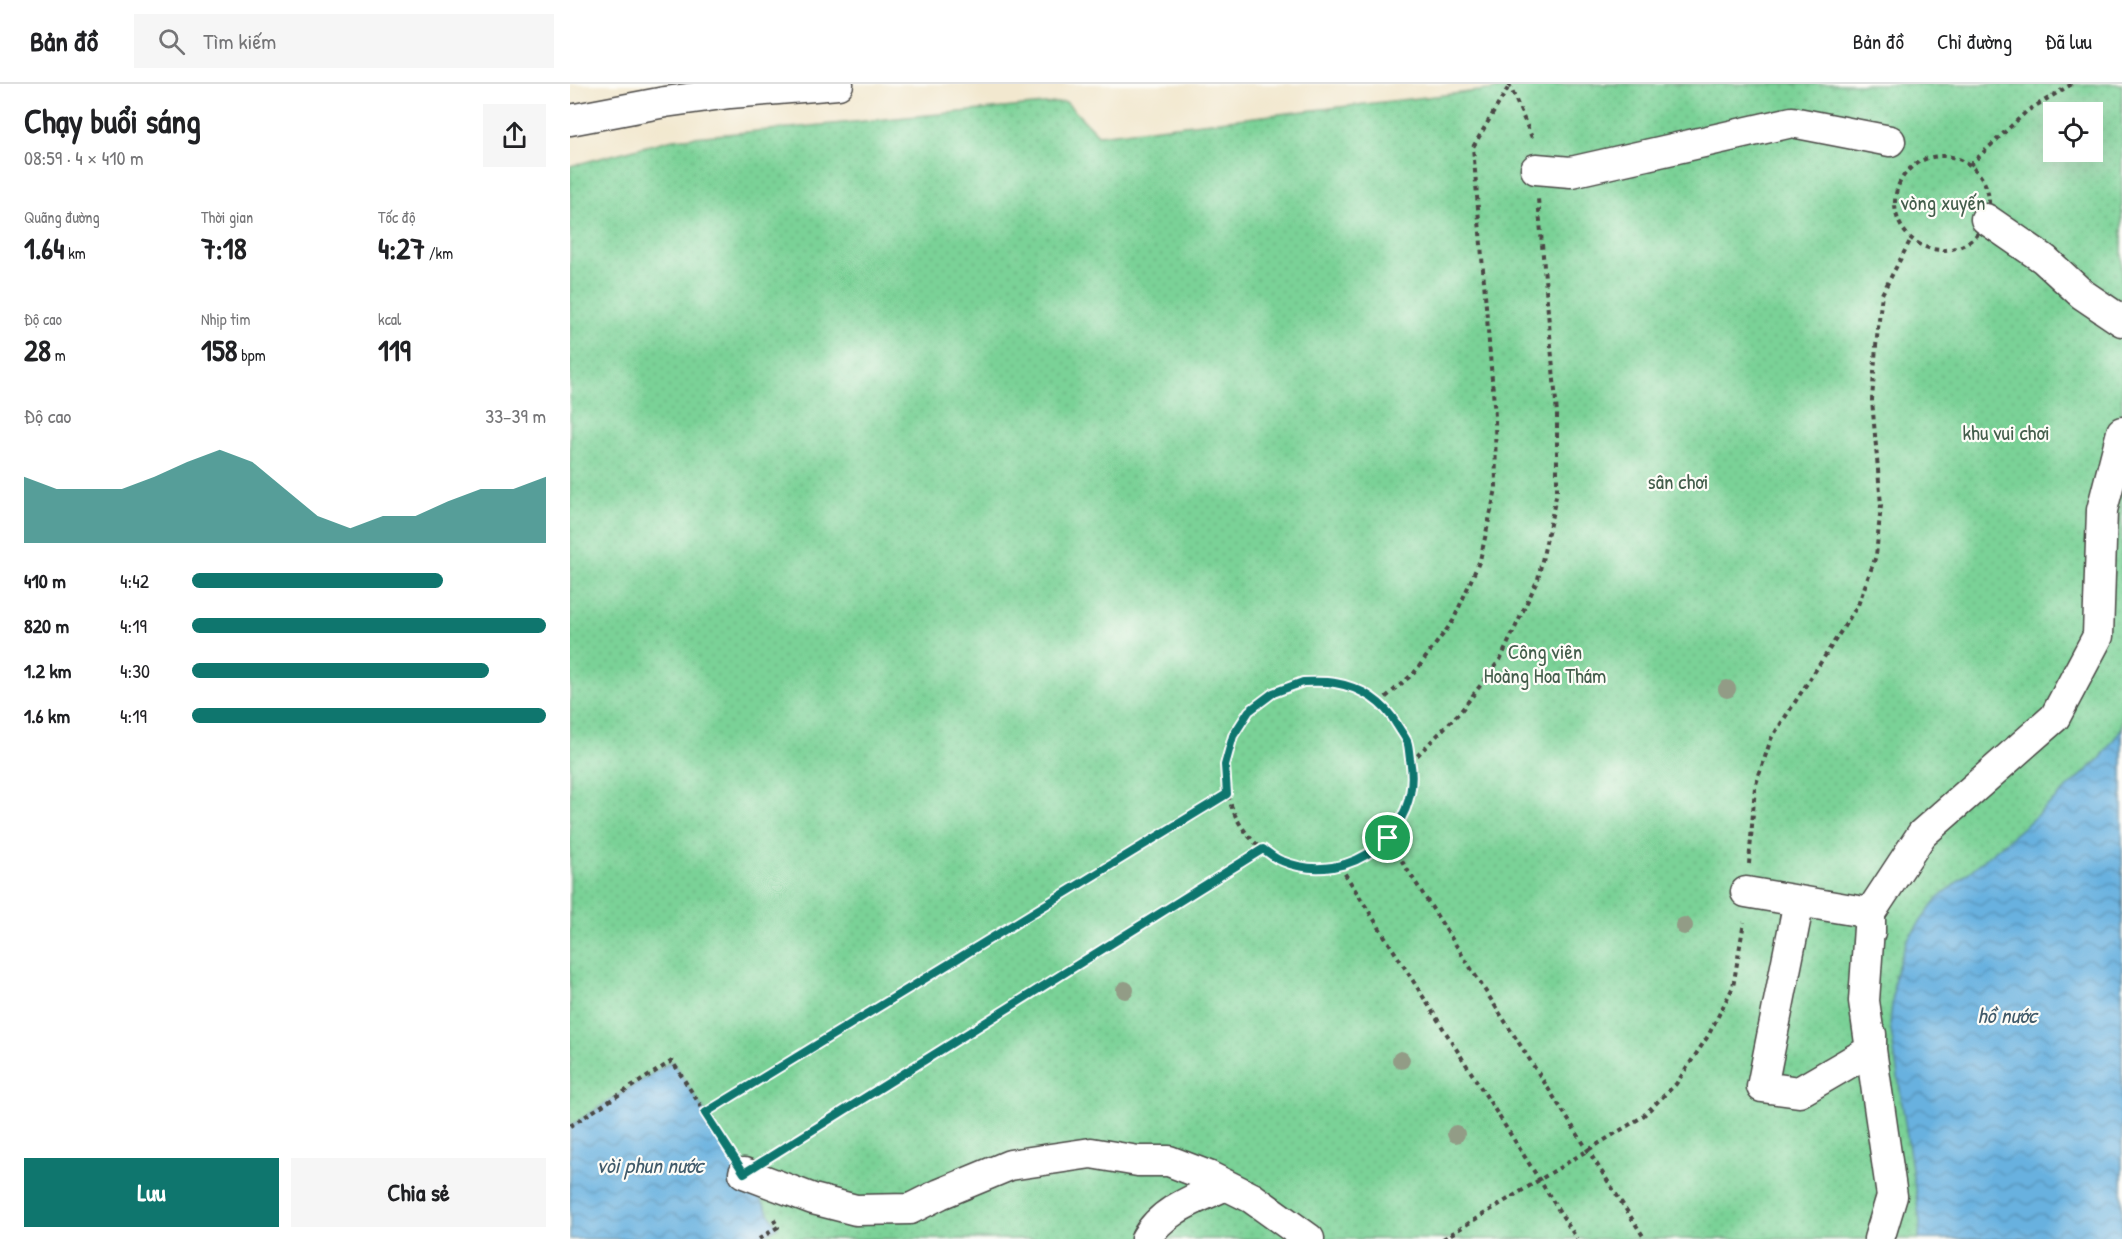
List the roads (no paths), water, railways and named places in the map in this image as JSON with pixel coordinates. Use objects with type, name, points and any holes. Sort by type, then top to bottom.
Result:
[{"type":"street","points":[[570,120],[730,88],[838,84]]},
{"type":"street","points":[[1536,169],[1571,172],[1792,122],[1890,141]]},
{"type":"street","points":[[1986,219],[2044,259],[2082,294],[2122,321]]},
{"type":"street","points":[[1879,1239],[1892,1196],[1864,1001],[1870,913],[1922,834],[2055,717],[2098,636],[2102,510],[2122,432]]},
{"type":"street","points":[[1746,892],[1870,913]]},
{"type":"street","points":[[1798,901],[1762,1088],[1799,1092],[1871,1050]]},
{"type":"street","points":[[744,1173],[813,1199],[856,1210],[910,1209],[1010,1165],[1091,1153],[1138,1161],[1169,1161],[1252,1198],[1309,1239]]},
{"type":"street","points":[[1146,1239],[1164,1218],[1184,1204],[1226,1185]]},
{"type":"water","name":"hồ nước","points":[[2122,724],[2122,1239],[1919,1239],[1920,1222],[1890,1024],[1895,975],[1907,940],[1937,899],[2100,759],[2121,729]]},
{"type":"water","name":"vòi phun nước","points":[[672,1061],[778,1227],[759,1239],[570,1239],[570,1126]]},
{"type":"park label","name":"vòng xuyến","points":[[1943,202]]},
{"type":"park label","name":"khu vui chơi","points":[[2006,432]]},
{"type":"park label","name":"sân chơi","points":[[1678,481]]},
{"type":"park label","name":"Công viên Hoàng Hoa Thám","points":[[1545,663]]}]
